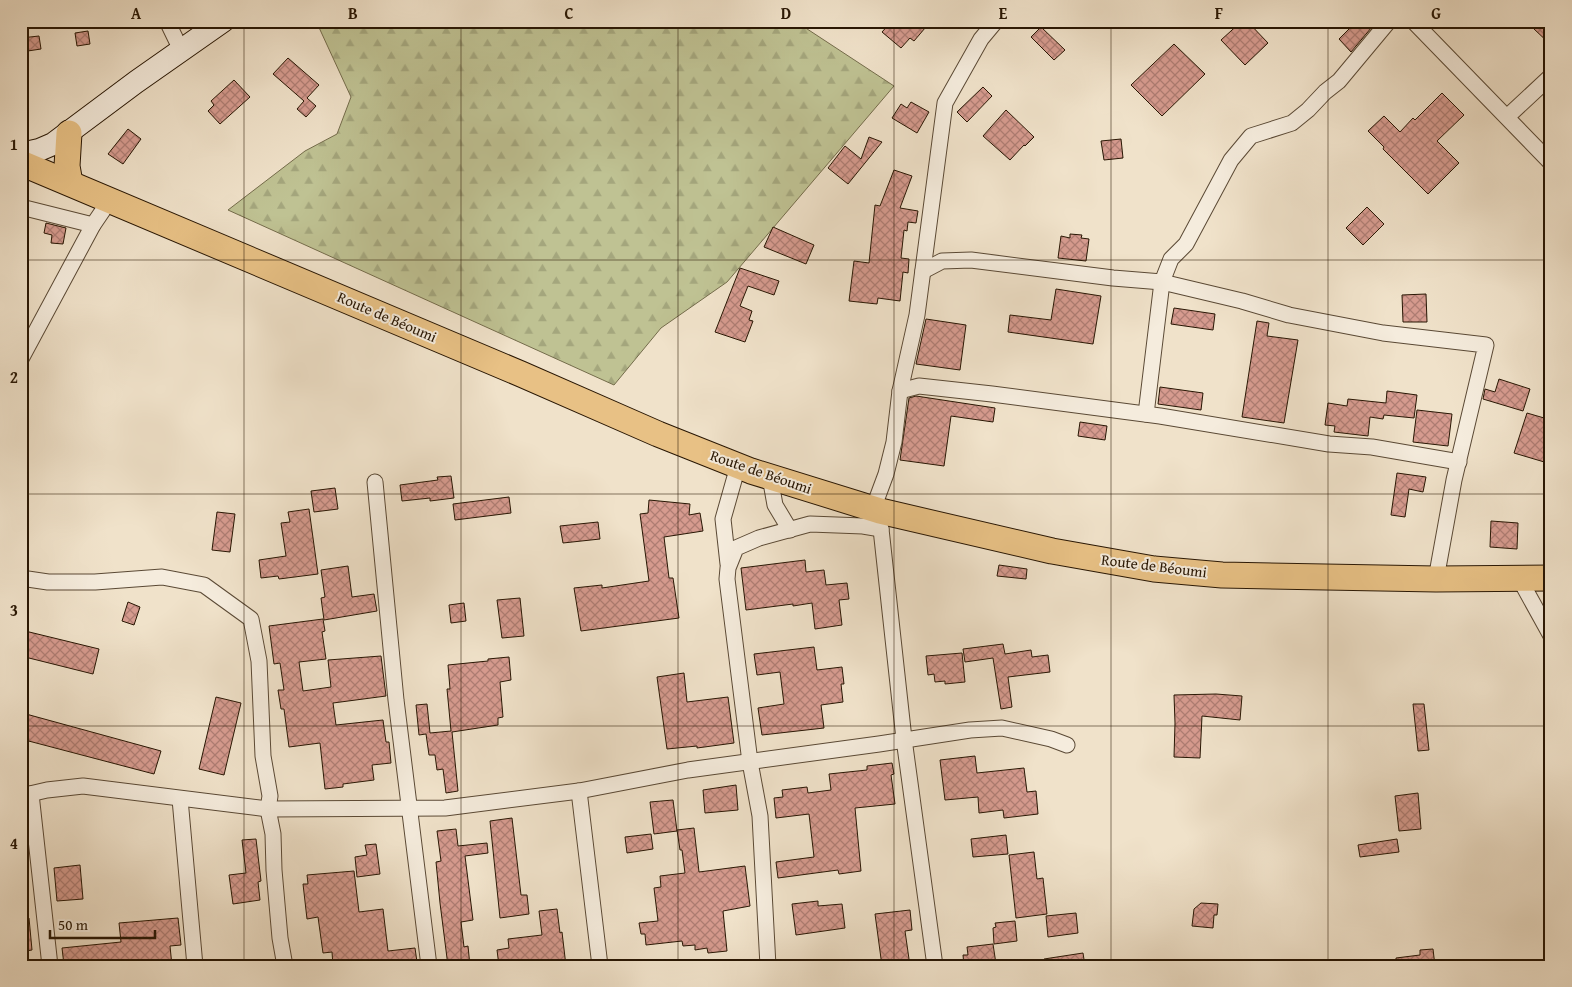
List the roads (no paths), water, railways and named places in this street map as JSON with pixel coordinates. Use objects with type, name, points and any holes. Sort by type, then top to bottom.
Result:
[{"type":"main road","points":[[21,154],[39,150],[53,144],[223,21]]},
{"type":"main road","points":[[21,141],[75,129]]},
{"type":"main road","points":[[70,183],[66,166],[75,129]]},
{"type":"main road","name":"Route de Béoumi","points":[[21,162],[658,434],[877,519],[1154,569],[1222,575],[1551,578]]},
{"type":"street","points":[[167,21],[181,50]]},
{"type":"street","points":[[935,966],[904,739],[877,519],[894,442],[900,391],[917,315],[945,103],[982,40],[996,21]]},
{"type":"street","points":[[1146,414],[1162,282],[1171,259],[1186,244],[1231,160],[1251,136],[1292,123],[1308,110],[1325,92],[1339,81],[1389,21]]},
{"type":"street","points":[[1413,21],[1551,163]]},
{"type":"street","points":[[1507,117],[1551,76]]},
{"type":"street","points":[[21,359],[93,225],[110,200]]},
{"type":"street","points":[[21,207],[93,225]]},
{"type":"street","points":[[923,271],[942,261],[971,260],[1113,278],[1162,282],[1242,301],[1289,315],[1383,333],[1486,345],[1459,462],[1436,578]]},
{"type":"street","points":[[900,391],[918,386],[1146,414],[1328,444],[1372,447],[1459,462]]},
{"type":"street","points":[[738,466],[723,519],[731,613],[750,762],[760,816],[768,966]]},
{"type":"street","points":[[770,477],[775,505],[790,530]]},
{"type":"street","points":[[375,482],[396,700],[429,966]]},
{"type":"street","points":[[728,568],[736,548],[759,538],[810,524],[863,526],[877,519]]},
{"type":"street","points":[[21,578],[48,582],[95,582],[162,577],[204,585],[251,619],[259,661],[262,756],[270,796],[268,809],[272,827],[280,938],[285,966]]},
{"type":"street","points":[[1519,578],[1551,636]]},
{"type":"street","points":[[50,966],[26,795],[47,790],[82,786],[268,809],[445,808],[579,791],[688,770],[970,730],[1002,728],[1051,739],[1067,745]]},
{"type":"street","points":[[579,791],[600,966]]},
{"type":"street","points":[[180,799],[195,966]]}]
